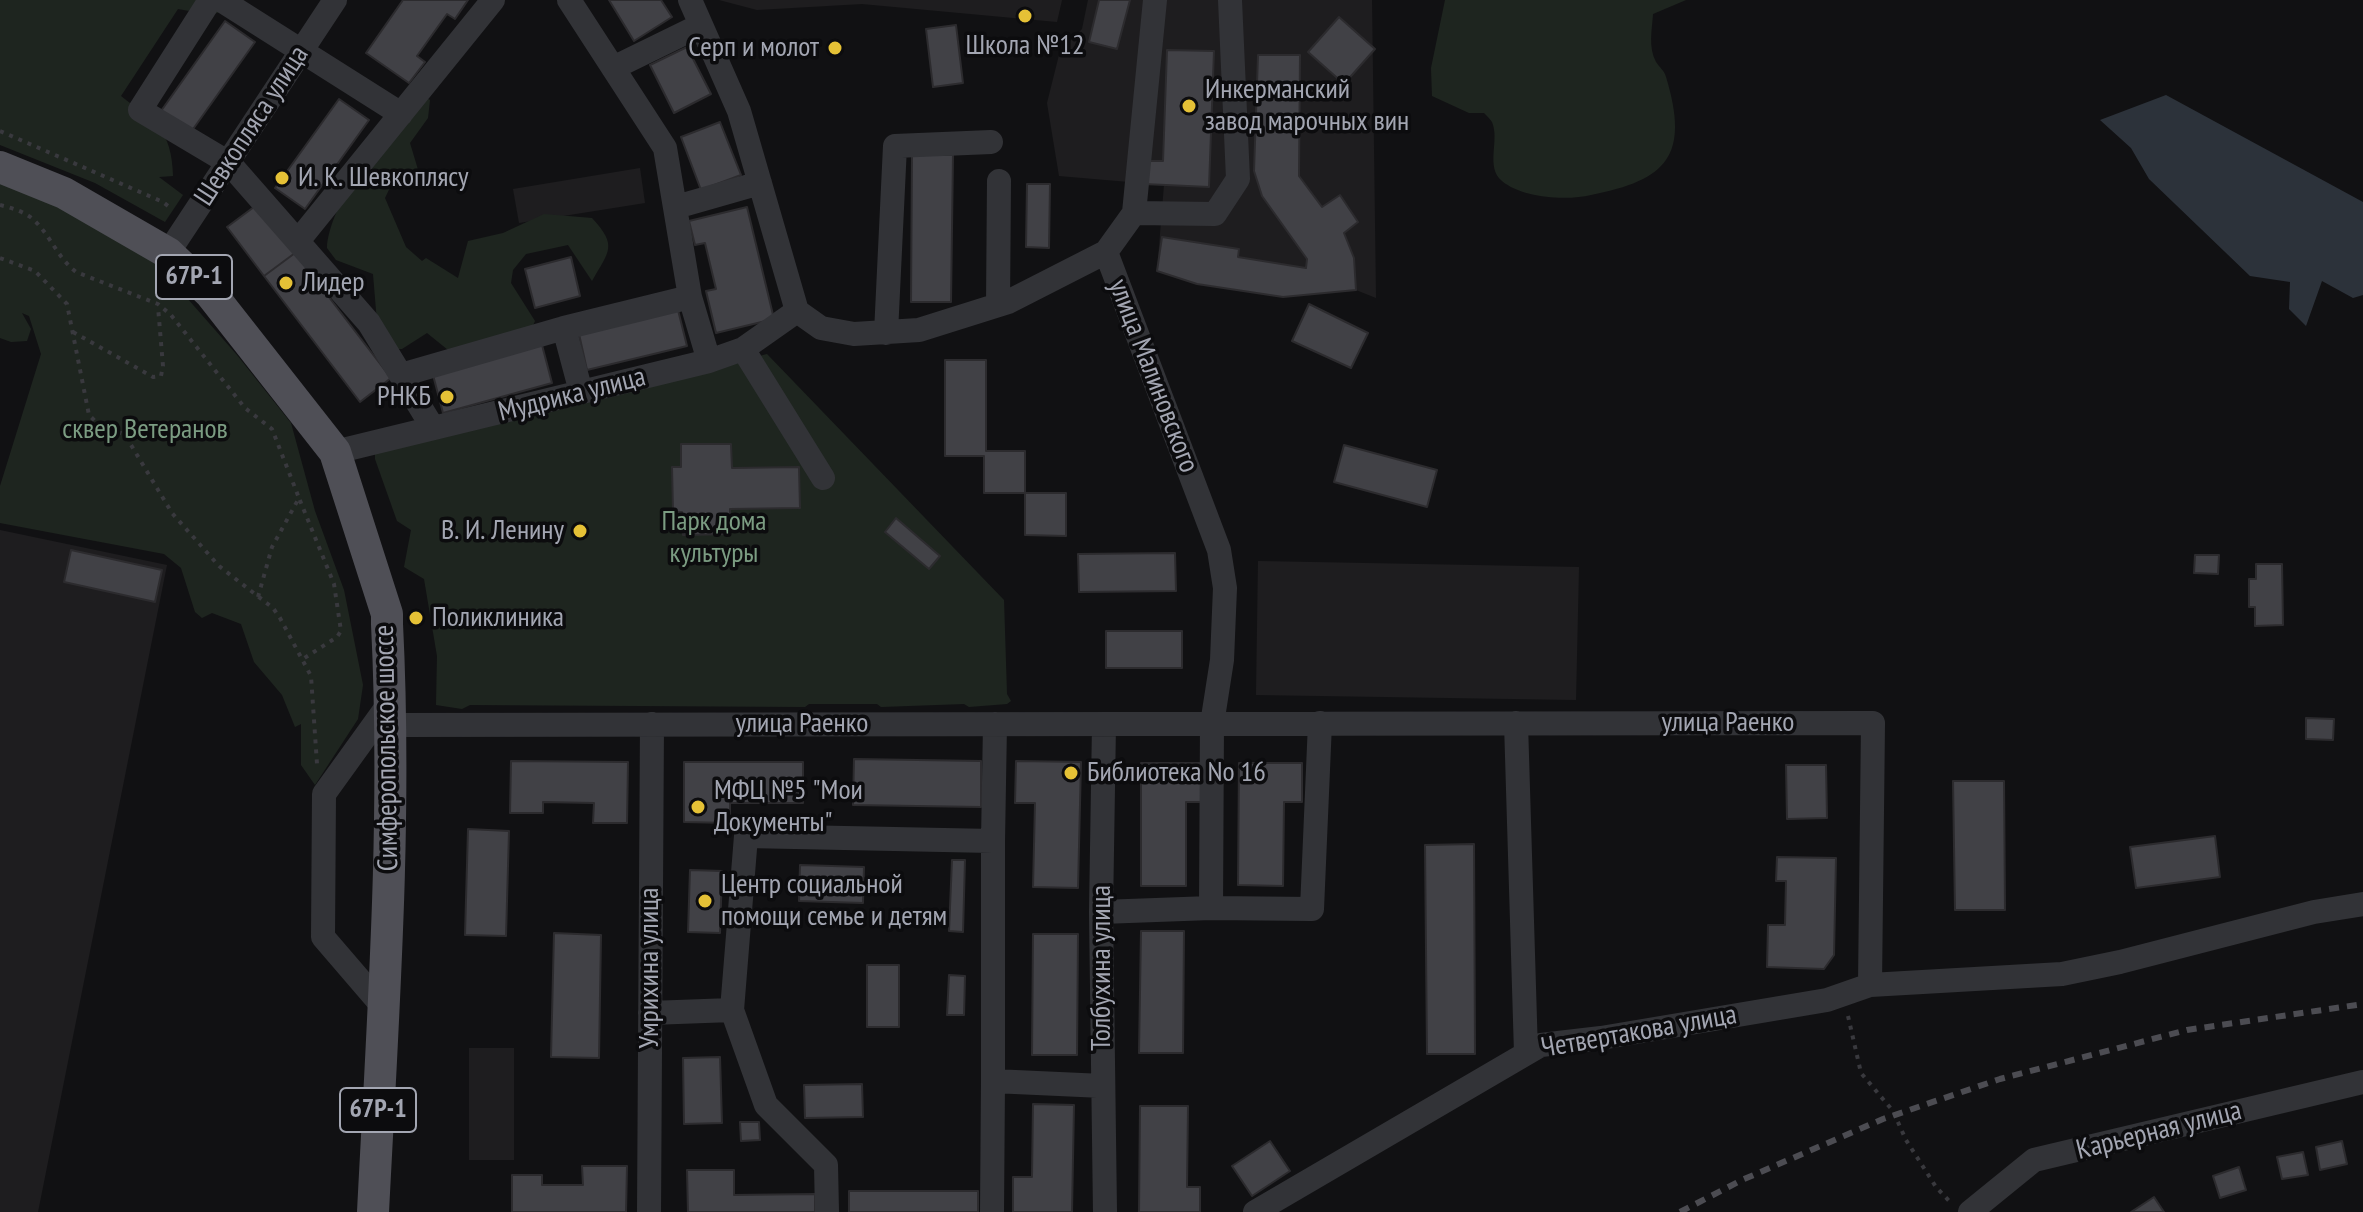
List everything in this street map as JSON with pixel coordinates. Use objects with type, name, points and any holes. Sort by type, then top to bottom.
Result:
[{"type":"main road","name":"Симферопольское шоссе","points":[[0,167],[64,193],[168,253],[211,294],[335,452],[387,614],[391,713],[390,874],[373,1212]]},
{"type":"street","points":[[210,0],[140,110],[229,163],[369,323],[433,428]]},
{"type":"street","points":[[221,0],[401,114]]},
{"type":"street","name":"Шевкопляса улица","points":[[168,253],[335,0]]},
{"type":"street","points":[[298,241],[493,0]]},
{"type":"street","points":[[569,0],[665,148],[690,297],[709,361]]},
{"type":"street","points":[[690,0],[739,111],[797,311]]},
{"type":"street","points":[[1106,252],[1134,213],[1155,0]]},
{"type":"street","points":[[1134,213],[1215,214],[1238,179],[1230,0]]},
{"type":"street","points":[[613,68],[701,25]]},
{"type":"street","points":[[886,333],[895,146],[991,142]]},
{"type":"street","points":[[998,305],[999,181]]},
{"type":"street","points":[[676,207],[760,183]]},
{"type":"street","name":"улица Малиновского","points":[[797,311],[821,328],[854,334],[919,330],[998,305],[1106,252],[1219,550],[1225,588],[1223,646],[1212,724]]},
{"type":"street","points":[[401,375],[564,328],[690,297]]},
{"type":"street","name":"Мудрика улица","points":[[335,452],[709,361],[743,349],[797,311]]},
{"type":"street","points":[[564,328],[581,392]]},
{"type":"street","points":[[743,349],[823,478]]},
{"type":"street","points":[[384,1008],[323,937],[324,794],[391,713]]},
{"type":"street","name":"улица Раенко","points":[[391,713],[652,724],[1873,723],[1870,985]]},
{"type":"street","points":[[1101,912],[1211,908],[1312,909],[1320,723]]},
{"type":"street","points":[[1516,723],[1526,1053]]},
{"type":"street","name":"Умрихина улица","points":[[649,1212],[652,724]]},
{"type":"street","points":[[992,1212],[995,724]]},
{"type":"street","name":"Толбухина улица","points":[[1104,724],[1101,912],[1105,1212]]},
{"type":"street","points":[[1211,908],[1212,724]]},
{"type":"street","points":[[827,1212],[826,1165],[766,1105],[732,1010],[746,836],[993,841]]},
{"type":"street","name":"Четвертакова улица","points":[[1255,1212],[1541,1045],[1827,1000],[1870,985],[2062,974],[2314,912],[2363,904]]},
{"type":"street","points":[[650,1013],[732,1010]]},
{"type":"street","points":[[993,1081],[1103,1086]]},
{"type":"street","name":"Карьерная улица","points":[[1970,1212],[2034,1160],[2363,1082]]},
{"type":"path","points":[[0,131],[163,202],[189,223]]},
{"type":"path","points":[[0,205],[24,213],[35,221],[65,263],[76,272],[158,304],[171,315],[245,408],[272,429],[334,584],[341,631],[337,637],[303,659]]},
{"type":"path","points":[[0,258],[35,271],[67,304],[89,415],[96,422],[125,435],[172,513],[219,566],[280,618],[311,676],[317,762],[324,794]]},
{"type":"path","points":[[73,332],[153,377],[161,376],[163,366],[158,304]]},
{"type":"path","points":[[258,597],[272,547],[299,498]]},
{"type":"path","points":[[1843,995],[1861,1073],[1893,1111],[1906,1140],[1936,1187],[1959,1212]]},
{"type":"shaded area","name":"Школа №12","points":[[719,0],[1062,0],[1057,22],[862,4],[757,10]]},
{"type":"shaded area","name":"Инкерманский завод марочных вин","points":[[1088,0],[1372,0],[1376,298],[1356,290],[1283,297],[1197,284],[1157,271],[1164,185],[1059,176],[1047,103],[1060,51],[1082,29]]},
{"type":"shaded area","points":[[2166,95],[2363,202],[2363,295],[2353,298],[2322,281],[2306,326],[2289,309],[2290,282],[2250,276],[2149,179],[2131,148],[2100,120]]},
{"type":"shaded area","points":[[640,168],[645,203],[519,223],[513,189]]},
{"type":"shaded area","points":[[0,530],[167,565],[38,1212],[0,1212]]},
{"type":"shaded area","points":[[1258,561],[1579,567],[1576,700],[1256,695]]},
{"type":"shaded area","points":[[469,1048],[514,1048],[514,1160],[469,1160]]},
{"type":"green space","points":[[0,0],[235,0],[238,4],[212,15],[178,9],[121,96],[152,120],[169,147],[173,176],[159,177],[183,195],[165,222],[95,183],[0,145]]},
{"type":"green space","points":[[1445,0],[1686,0],[1653,14],[1652,50],[1666,77],[1673,104],[1673,145],[1666,160],[1638,181],[1581,197],[1557,198],[1532,194],[1502,181],[1494,168],[1492,122],[1484,113],[1469,113],[1432,96],[1431,68]]},
{"type":"green space","points":[[414,89],[430,100],[428,118],[410,143],[419,173],[414,179],[394,179],[385,198],[406,247],[422,261],[426,258],[458,278],[468,241],[503,233],[544,214],[592,218],[605,235],[608,249],[592,281],[568,245],[526,254],[513,270],[511,283],[535,321],[530,332],[453,354],[427,333],[402,349],[395,349],[377,322],[373,274],[336,260],[327,248],[330,230],[348,188]]},
{"type":"green space","name":"сквер Ветеранов","points":[[0,181],[73,213],[151,257],[237,355],[291,423],[315,511],[344,590],[363,685],[358,719],[315,785],[301,765],[301,724],[295,727],[282,695],[254,662],[241,624],[212,613],[202,618],[195,612],[181,568],[164,554],[0,523],[0,486],[41,354],[29,316],[22,313],[31,329],[27,341],[11,342],[0,338]]},
{"type":"green space","name":"Парк дома культуры","points":[[767,354],[1004,600],[1007,694],[1011,701],[1007,704],[969,707],[964,704],[881,707],[877,704],[809,704],[805,707],[470,705],[462,709],[436,705],[437,656],[424,579],[404,567],[411,530],[397,521],[375,459],[375,446],[663,381]]},
{"type":"building","points":[[403,0],[468,0],[455,19],[447,14],[417,56],[425,62],[409,83],[366,53]]},
{"type":"building","points":[[609,0],[661,0],[672,17],[634,41]]},
{"type":"building","points":[[1099,0],[1130,0],[1117,49],[1089,42]]},
{"type":"building","points":[[1339,17],[1375,49],[1344,84],[1308,52]]},
{"type":"building","points":[[225,21],[255,42],[191,132],[161,111]]},
{"type":"building","points":[[956,25],[963,83],[933,87],[926,29]]},
{"type":"building","points":[[687,47],[711,94],[674,113],[650,65]]},
{"type":"building","name":"Инкерманский завод марочных вин","points":[[1167,50],[1214,51],[1209,187],[1144,184],[1145,161],[1163,161]]},
{"type":"building","points":[[1258,55],[1300,55],[1299,176],[1322,207],[1340,195],[1358,222],[1344,233],[1354,258],[1356,290],[1283,297],[1197,284],[1157,271],[1162,237],[1239,249],[1238,257],[1306,268],[1307,259],[1262,196],[1254,171]]},
{"type":"building","points":[[339,99],[369,120],[305,209],[275,188]]},
{"type":"building","points":[[720,122],[741,175],[701,190],[681,137]]},
{"type":"building","points":[[912,155],[953,155],[951,302],[911,302]]},
{"type":"building","points":[[1027,184],[1050,184],[1049,248],[1026,247]]},
{"type":"building","points":[[258,204],[295,253],[264,276],[227,227]]},
{"type":"building","points":[[747,207],[774,319],[716,333],[706,291],[716,289],[705,243],[695,245],[689,221]]},
{"type":"building","points":[[295,253],[391,378],[360,402],[264,276]]},
{"type":"building","points":[[571,257],[580,296],[535,308],[525,269]]},
{"type":"building","points":[[1309,304],[1368,333],[1351,368],[1292,341]]},
{"type":"building","points":[[678,310],[687,346],[587,370],[579,334]]},
{"type":"building","points":[[542,345],[552,383],[443,413],[433,375]]},
{"type":"building","points":[[945,360],[986,360],[986,451],[1025,451],[1025,493],[984,493],[984,456],[945,456]]},
{"type":"building","points":[[681,444],[731,444],[732,468],[799,467],[800,508],[730,509],[730,534],[683,535],[682,512],[673,512],[672,467],[681,467]]},
{"type":"building","points":[[1344,445],[1437,470],[1427,507],[1334,482]]},
{"type":"building","points":[[1025,493],[1066,493],[1066,536],[1025,535]]},
{"type":"building","points":[[896,518],[940,556],[929,569],[885,532]]},
{"type":"building","points":[[71,550],[162,570],[155,602],[64,582]]},
{"type":"building","points":[[1175,553],[1176,591],[1079,592],[1078,554]]},
{"type":"building","points":[[2195,555],[2219,555],[2218,574],[2194,573]]},
{"type":"building","points":[[2256,564],[2282,564],[2283,625],[2255,626],[2255,607],[2249,607],[2249,579],[2256,579]]},
{"type":"building","points":[[1106,631],[1182,631],[1182,668],[1106,668]]},
{"type":"building","points":[[2306,718],[2334,719],[2333,740],[2306,739]]},
{"type":"building","points":[[854,759],[981,761],[981,807],[853,805]]},
{"type":"building","points":[[511,761],[628,762],[627,823],[593,823],[594,803],[543,802],[543,813],[510,813]]},
{"type":"building","points":[[1016,761],[1081,762],[1078,888],[1033,887],[1035,803],[1015,803]]},
{"type":"building","points":[[684,762],[803,762],[803,803],[730,803],[730,823],[684,822]]},
{"type":"building","points":[[1141,763],[1206,763],[1206,802],[1186,802],[1186,886],[1141,886]]},
{"type":"building","points":[[1239,763],[1302,763],[1302,802],[1284,802],[1283,886],[1238,885]]},
{"type":"building","points":[[1786,765],[1826,765],[1827,818],[1787,819]]},
{"type":"building","points":[[1953,781],[2004,781],[2005,910],[1955,910]]},
{"type":"building","points":[[468,829],[509,831],[506,936],[465,935]]},
{"type":"building","points":[[2215,836],[2220,877],[2136,888],[2130,847]]},
{"type":"building","points":[[1474,844],[1475,1054],[1427,1054],[1425,845]]},
{"type":"building","points":[[1777,857],[1836,858],[1834,955],[1824,969],[1767,967],[1768,925],[1785,925],[1786,881],[1776,881]]},
{"type":"building","points":[[952,860],[965,860],[963,932],[949,931]]},
{"type":"building","points":[[800,865],[864,867],[863,903],[799,901]]},
{"type":"building","points":[[690,870],[722,871],[720,933],[688,932]]},
{"type":"building","points":[[1141,931],[1184,931],[1183,1053],[1139,1053]]},
{"type":"building","points":[[554,933],[601,935],[599,1058],[551,1057]]},
{"type":"building","points":[[1033,934],[1078,934],[1077,1055],[1032,1055]]},
{"type":"building","points":[[867,965],[899,965],[899,1027],[867,1027]]},
{"type":"building","points":[[949,975],[965,976],[964,1015],[947,1015]]},
{"type":"building","points":[[720,1057],[722,1123],[684,1124],[683,1058]]},
{"type":"building","points":[[862,1084],[863,1117],[805,1118],[804,1085]]},
{"type":"building","points":[[1033,1104],[1074,1105],[1072,1212],[1013,1212],[1013,1177],[1032,1177]]},
{"type":"building","points":[[1140,1106],[1188,1106],[1187,1187],[1200,1187],[1200,1212],[1139,1212]]},
{"type":"building","points":[[740,1122],[759,1122],[760,1140],[741,1141]]},
{"type":"building","points":[[1270,1141],[1290,1171],[1252,1196],[1232,1166]]},
{"type":"building","points":[[2342,1141],[2347,1164],[2320,1170],[2316,1147]]},
{"type":"building","points":[[2303,1152],[2308,1175],[2282,1179],[2277,1157]]},
{"type":"building","points":[[582,1166],[627,1166],[626,1212],[512,1212],[512,1175],[542,1175],[542,1185],[583,1185]]},
{"type":"building","points":[[2239,1167],[2246,1190],[2220,1198],[2213,1176]]},
{"type":"building","points":[[687,1170],[734,1170],[734,1195],[815,1194],[815,1212],[688,1212]]},
{"type":"building","points":[[849,1191],[978,1191],[978,1212],[849,1212]]},
{"type":"building","points":[[2154,1197],[2164,1212],[2131,1212]]},
{"type":"railway","points":[[1680,1212],[1742,1180],[1883,1119],[2000,1079],[2187,1030],[2363,1004]]},
{"type":"place","name":"Школа №12","points":[[1025,16]]},
{"type":"place","name":"Серп и молот","points":[[835,48]]},
{"type":"place","name":"Инкерманский завод марочных вин","points":[[1189,106]]},
{"type":"place","name":"И. К. Шевкоплясу","points":[[282,178]]},
{"type":"place","name":"Лидер","points":[[286,283]]},
{"type":"place","name":"РНКБ","points":[[447,397]]},
{"type":"place","name":"В. И. Ленину","points":[[580,531]]},
{"type":"place","name":"Поликлиника","points":[[416,618]]},
{"type":"place","name":"Библиотека No 16","points":[[1071,773]]},
{"type":"place","name":"МФЦ №5 \"Мои Документы\"","points":[[698,807]]},
{"type":"place","name":"Центр социальной помощи семье и детям","points":[[705,901]]}]
